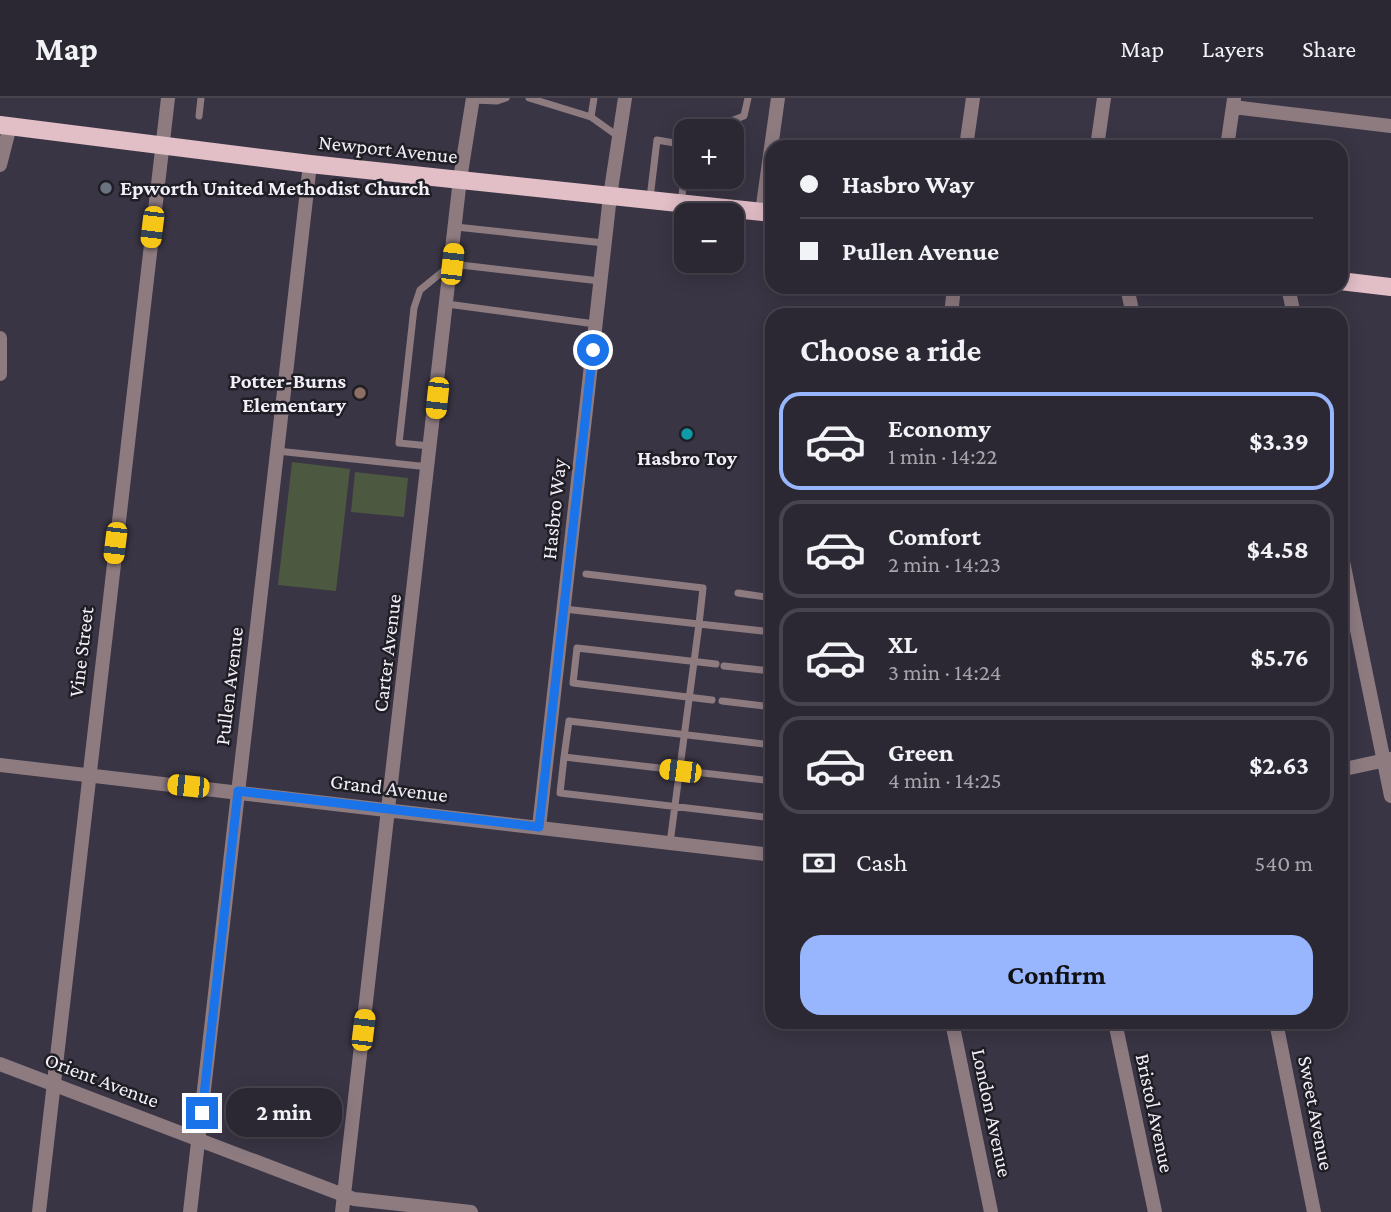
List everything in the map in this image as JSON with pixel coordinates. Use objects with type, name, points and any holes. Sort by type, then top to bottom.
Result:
[{"type":"main road","name":"Newport Avenue","points":[[5,125],[310,164],[674,203]]},
{"type":"main road","name":"Newport Avenue","points":[[744,210],[765,212]]},
{"type":"main road","points":[[1348,282],[1391,287]]},
{"type":"street","name":"Vine Street","points":[[39,1212],[168,98]]},
{"type":"street","name":"Hasbro Way","points":[[539,827],[610,196],[625,98]]},
{"type":"street","points":[[774,140],[778,98]]},
{"type":"street","points":[[967,140],[973,98]]},
{"type":"street","points":[[1098,140],[1104,98]]},
{"type":"street","name":"Carter Avenue","points":[[342,1212],[432,446],[460,179],[472,99]]},
{"type":"street","points":[[1228,140],[1234,102],[1391,126]]},
{"type":"street","points":[[0,165],[5,125]]},
{"type":"street","name":"Pullen Avenue","points":[[190,1212],[310,164]]},
{"type":"street","points":[[0,338],[0,373]]},
{"type":"street","points":[[1348,583],[1387,760],[1391,796]]},
{"type":"street","points":[[1348,768],[1387,760]]},
{"type":"street","name":"Grand Avenue","points":[[0,765],[765,854]]},
{"type":"street","name":"London Avenue","points":[[953,1029],[991,1212]]},
{"type":"street","name":"Bristol Avenue","points":[[1116,1029],[1155,1212]]},
{"type":"street","name":"Sweet Avenue","points":[[1277,1029],[1314,1212]]},
{"type":"street","name":"Orient Avenue","points":[[0,1063],[344,1196],[471,1212]]},
{"type":"lane","points":[[199,116],[201,98]]},
{"type":"lane","points":[[472,99],[497,102],[506,98]]},
{"type":"lane","points":[[529,98],[552,100],[591,117],[619,137]]},
{"type":"lane","points":[[591,117],[594,98]]},
{"type":"lane","points":[[736,119],[744,116],[748,98]]},
{"type":"lane","points":[[650,200],[657,140],[674,143]]},
{"type":"lane","points":[[456,226],[605,243]]},
{"type":"lane","points":[[432,446],[399,443],[417,297],[425,285],[452,264],[601,281]]},
{"type":"lane","points":[[447,304],[596,324]]},
{"type":"lane","points":[[277,450],[429,467]]},
{"type":"lane","points":[[586,574],[703,588],[670,843]]},
{"type":"lane","points":[[738,593],[765,597]]},
{"type":"lane","points":[[564,609],[765,631]]},
{"type":"lane","points":[[712,700],[573,683],[577,648],[765,670]]},
{"type":"lane","points":[[722,701],[765,706]]},
{"type":"lane","points":[[765,744],[569,721],[560,793],[765,817]]},
{"type":"lane","points":[[564,757],[765,780]]},
{"type":"green space","points":[[292,462],[350,469],[336,591],[278,585]]},
{"type":"green space","points":[[355,472],[408,478],[404,517],[351,512]]},
{"type":"place","name":"Epworth United Methodist Church","points":[[106,188]]},
{"type":"place","name":"Potter-Burns Elementary","points":[[360,393]]},
{"type":"place","name":"Hasbro Toy","points":[[687,434]]},
{"type":"route","points":[[202,1113],[238,791],[539,827],[593,350]]}]
